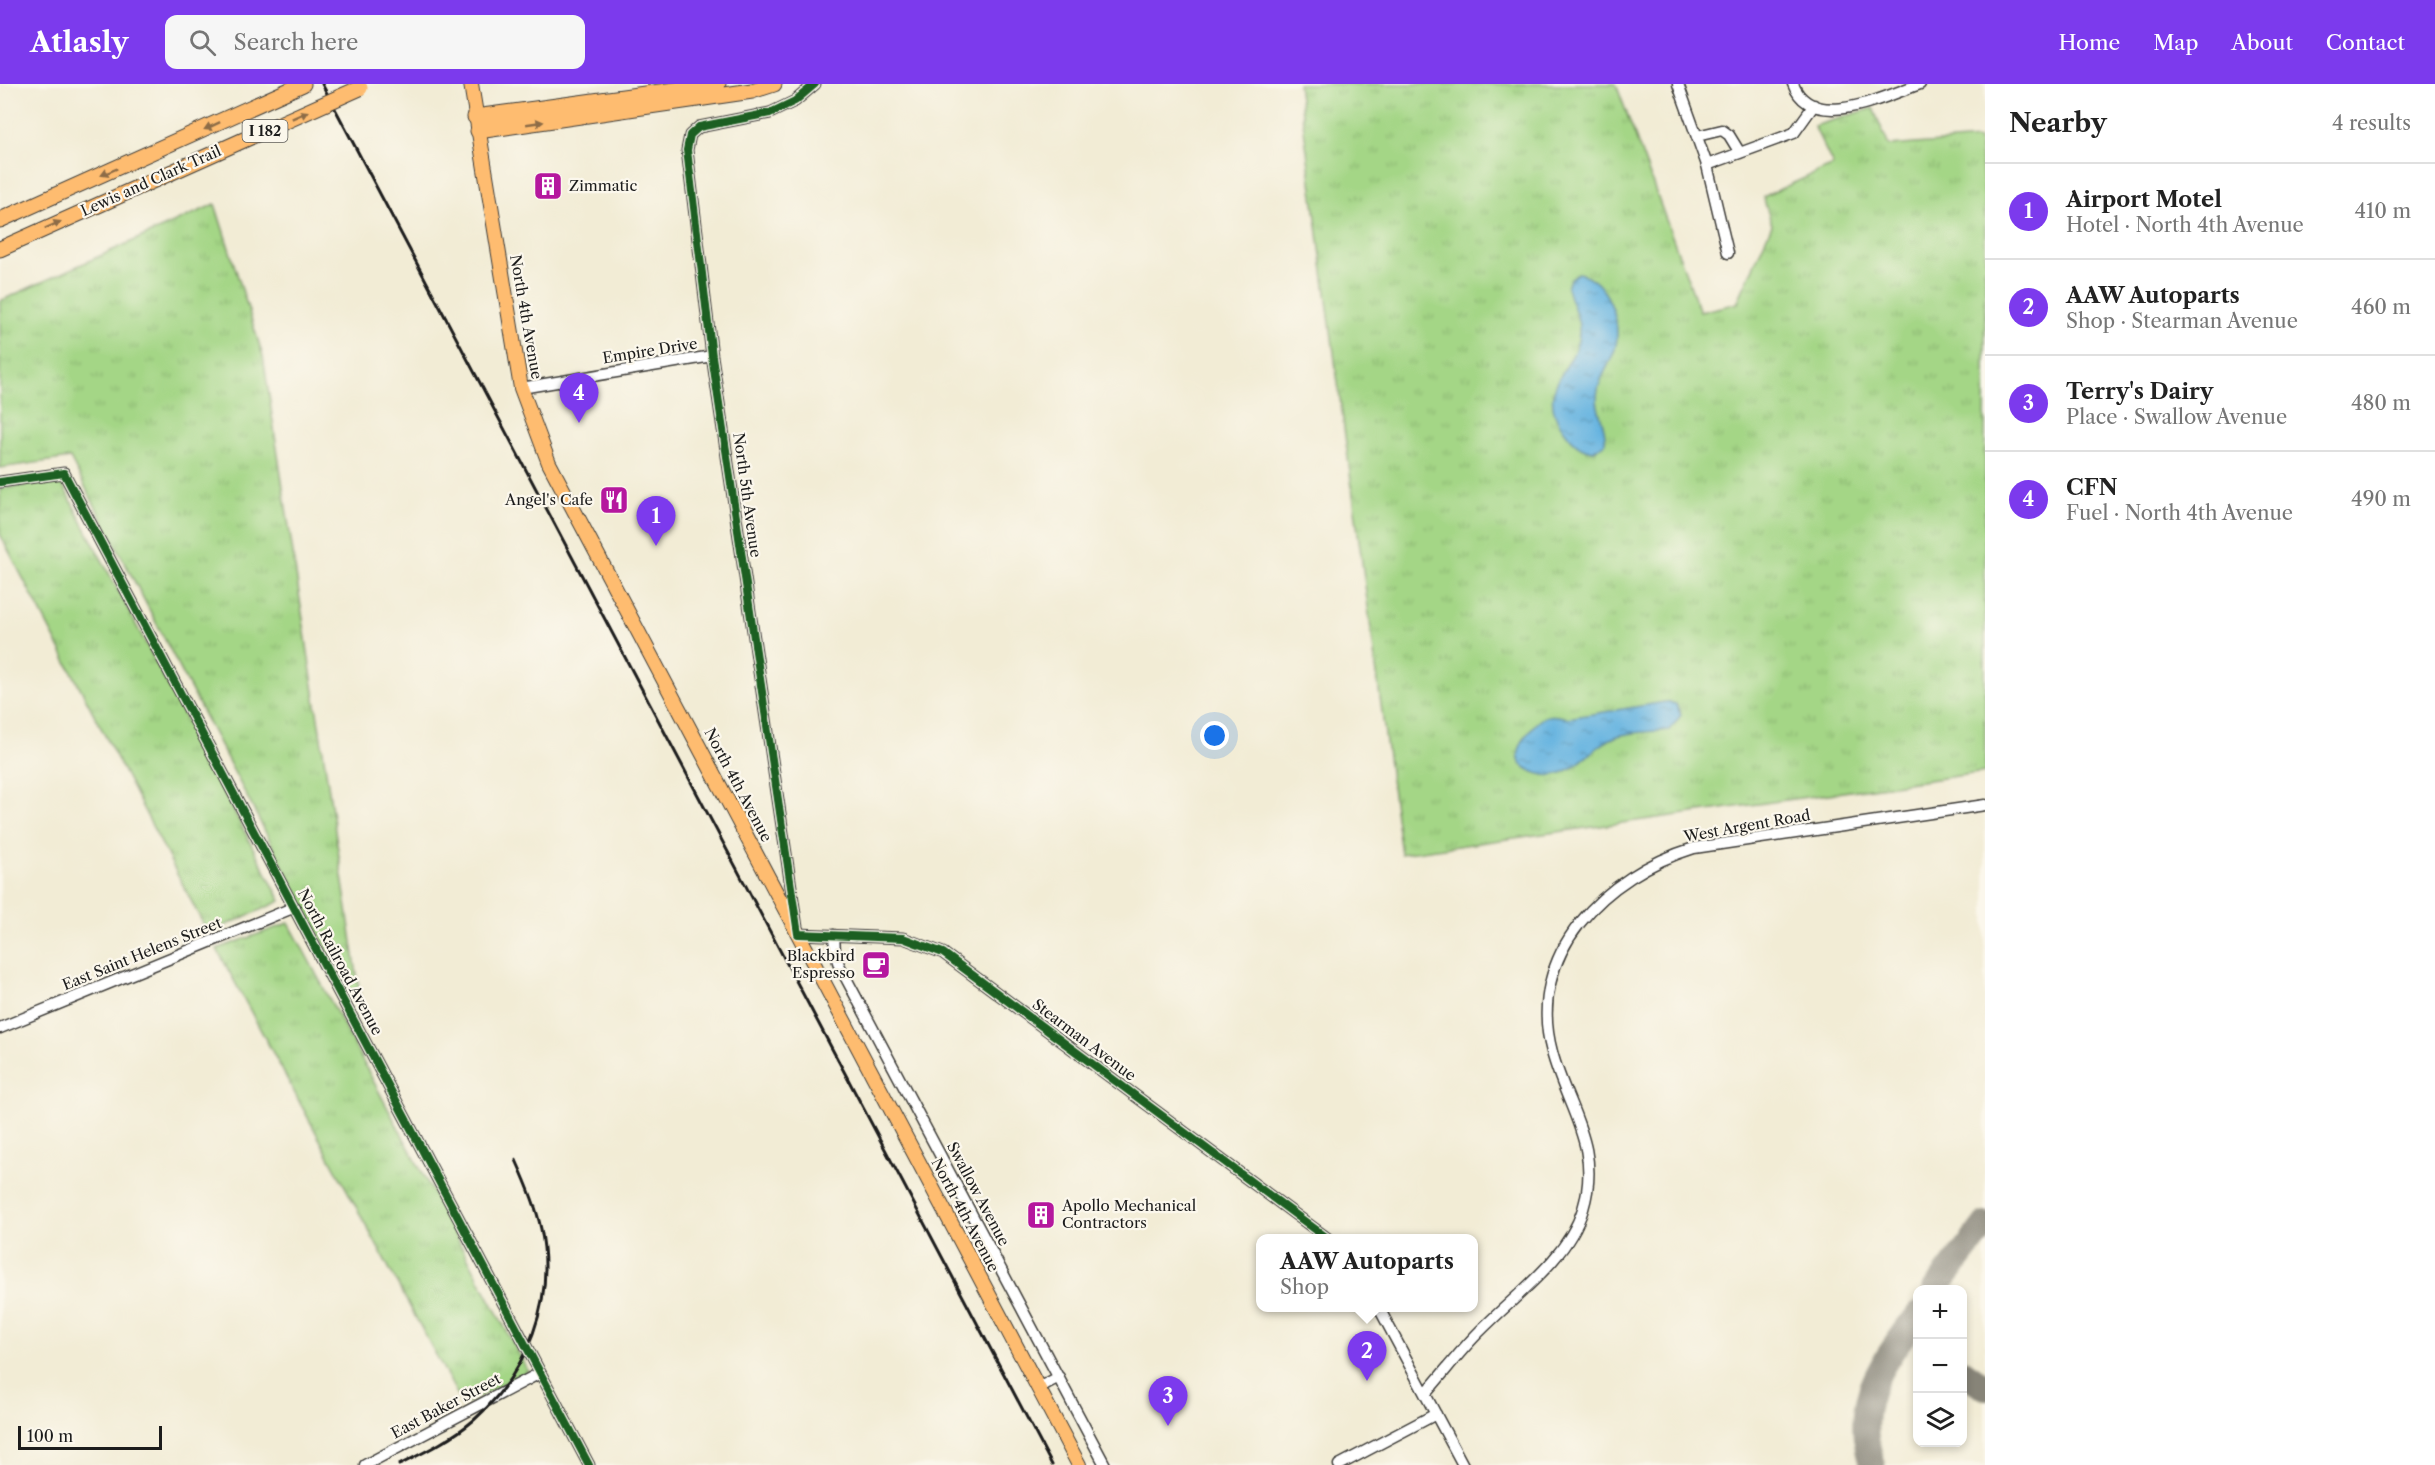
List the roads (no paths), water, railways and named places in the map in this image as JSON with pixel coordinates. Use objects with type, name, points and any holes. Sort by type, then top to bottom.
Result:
[{"type":"highway","name":"Lewis and Clark Trail","points":[[0,220],[303,84]]},
{"type":"highway","points":[[476,124],[718,84]]},
{"type":"highway","points":[[476,124],[752,91],[774,84]]},
{"type":"highway","name":"Lewis and Clark Trail","points":[[0,249],[364,86]]},
{"type":"highway","points":[[0,210],[62,192]]},
{"type":"main road","name":"North 4th Avenue","points":[[471,84],[521,388],[549,463],[1079,1465]]},
{"type":"street","name":"North 5th Avenue","points":[[798,934],[712,356],[688,141],[699,127],[761,116],[795,101],[815,84]]},
{"type":"street","points":[[1678,84],[1707,165],[1728,253]]},
{"type":"street","points":[[1793,84],[1798,95],[1828,110],[1845,109],[1920,84]]},
{"type":"street","points":[[1707,165],[1794,133],[1814,105]]},
{"type":"street","points":[[1696,136],[1722,130],[1729,135],[1740,153]]},
{"type":"street","name":"Empire Drive","points":[[521,388],[712,356]]},
{"type":"street","name":"North Railroad Avenue","points":[[0,482],[64,473],[589,1465]]},
{"type":"street","name":"West Argent Road","points":[[1425,1394],[1468,1343],[1557,1254],[1568,1240],[1583,1210],[1588,1173],[1587,1146],[1553,1056],[1546,1013],[1550,980],[1560,952],[1588,912],[1632,875],[1668,856],[1694,848],[1985,805]]},
{"type":"street","name":"East Saint Helens Street","points":[[0,1028],[295,907]]},
{"type":"street","name":"Stearman Avenue","points":[[798,934],[903,938],[943,953],[1320,1234]]},
{"type":"street","name":"Swallow Avenue","points":[[834,935],[835,952],[839,965],[1105,1465]]},
{"type":"street","points":[[1381,1312],[1463,1465]]},
{"type":"street","name":"East Baker Street","points":[[365,1465],[540,1373]]},
{"type":"street","points":[[1038,1388],[1059,1377]]},
{"type":"street","points":[[1339,1465],[1436,1414]]},
{"type":"water","points":[[1578,273],[1597,283],[1605,292],[1617,327],[1615,349],[1601,379],[1597,398],[1605,431],[1605,443],[1593,451],[1580,446],[1567,434],[1555,414],[1553,400],[1560,376],[1574,353],[1578,341],[1578,322],[1567,287],[1570,279]]},
{"type":"water","points":[[1665,702],[1676,704],[1681,715],[1670,730],[1615,737],[1575,766],[1553,775],[1540,774],[1526,768],[1521,763],[1519,750],[1522,743],[1536,723],[1544,717],[1554,715],[1568,718]]},
{"type":"railway","points":[[322,84],[1052,1465]]},
{"type":"railway","points":[[399,1465],[447,1439],[474,1420],[509,1380],[533,1333],[540,1308],[545,1256],[536,1211],[516,1160]]},
{"type":"place","name":"Zimmatic","points":[[548,186]]},
{"type":"place","name":"CFN","points":[[579,423]]},
{"type":"place","name":"Angel's Cafe","points":[[614,500]]},
{"type":"place","name":"Airport Motel","points":[[656,546]]},
{"type":"place","name":"Blackbird Espresso","points":[[876,965]]},
{"type":"place","name":"Apollo Mechanical Contractors","points":[[1041,1215]]},
{"type":"place","name":"AAW Autoparts","points":[[1367,1381]]},
{"type":"place","name":"Terry's Dairy","points":[[1168,1426]]}]
